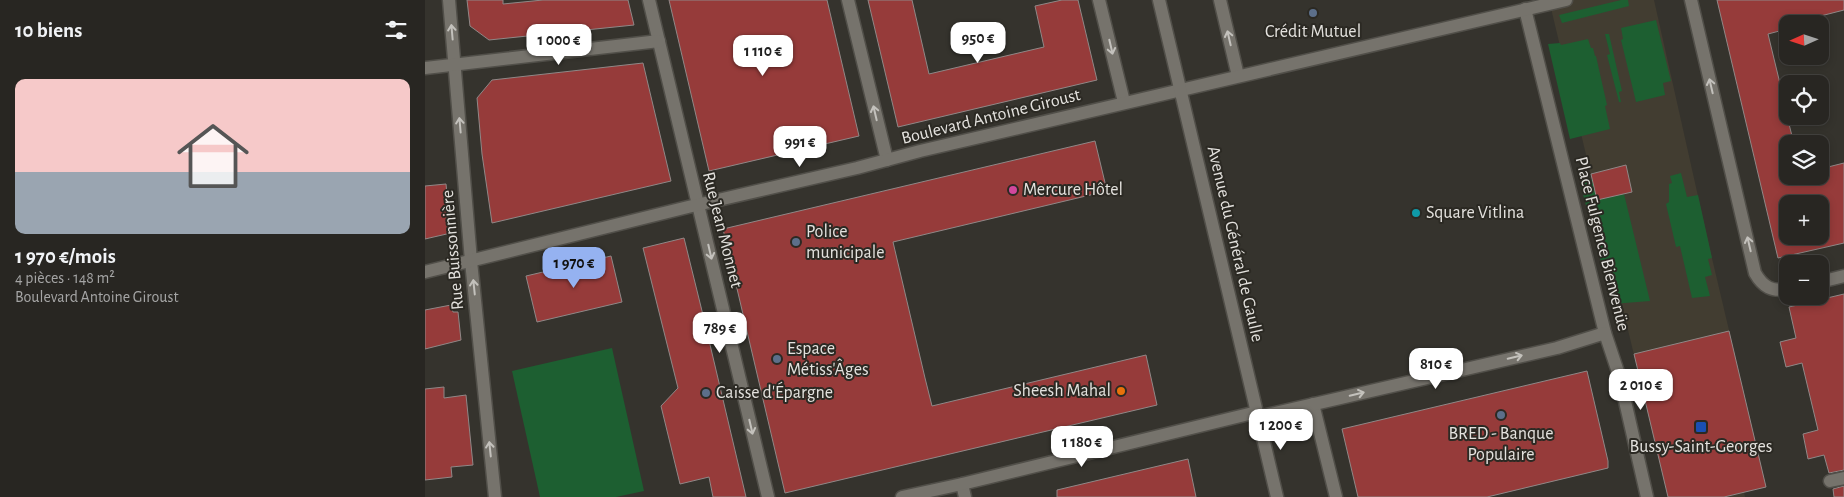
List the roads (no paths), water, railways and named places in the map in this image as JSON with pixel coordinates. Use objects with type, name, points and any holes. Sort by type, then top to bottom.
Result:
[{"type":"street","name":"Rue Buissonnière","points":[[449,0],[471,261],[495,497]]},
{"type":"street","name":"Rue Jean Monnet","points":[[649,0],[693,192],[698,205],[768,497]]},
{"type":"street","points":[[848,0],[887,160]]},
{"type":"street","points":[[1099,0],[1124,102]]},
{"type":"street","name":"Avenue du Général de Gaulle","points":[[1159,0],[1277,497]]},
{"type":"street","points":[[1220,0],[1238,76]]},
{"type":"street","name":"Boulevard Antoine Giroust","points":[[425,272],[920,151],[1238,76],[1523,4],[1566,0]]},
{"type":"street","points":[[1691,0],[1755,273],[1760,282],[1767,288],[1779,290]]},
{"type":"street","name":"Place Fulgence Bienvenüe","points":[[1523,4],[1605,333],[1619,375],[1647,497]]},
{"type":"street","points":[[425,68],[659,41]]},
{"type":"street","points":[[1829,280],[1844,276]]},
{"type":"street","points":[[902,497],[1258,414],[1313,404],[1557,348],[1605,333]]},
{"type":"street","points":[[1313,404],[1336,497]]},
{"type":"street","points":[[1830,481],[1844,478]]},
{"type":"street","points":[[962,484],[965,497]]},
{"type":"place","name":"Crédit Mutuel","points":[[1313,13]]},
{"type":"place","name":"Mercure Hôtel","points":[[1013,190]]},
{"type":"place","name":"Square Vitlina","points":[[1416,213]]},
{"type":"place","name":"Police municipale","points":[[796,242]]},
{"type":"place","name":"Espace Métiss'Âges","points":[[777,359]]},
{"type":"place","name":"Sheesh Mahal","points":[[1121,391]]},
{"type":"place","name":"Caisse d'Épargne","points":[[706,393]]},
{"type":"place","name":"BRED - Banque Populaire","points":[[1501,415]]},
{"type":"place","name":"Bussy-Saint-Georges","points":[[1701,427]]}]
